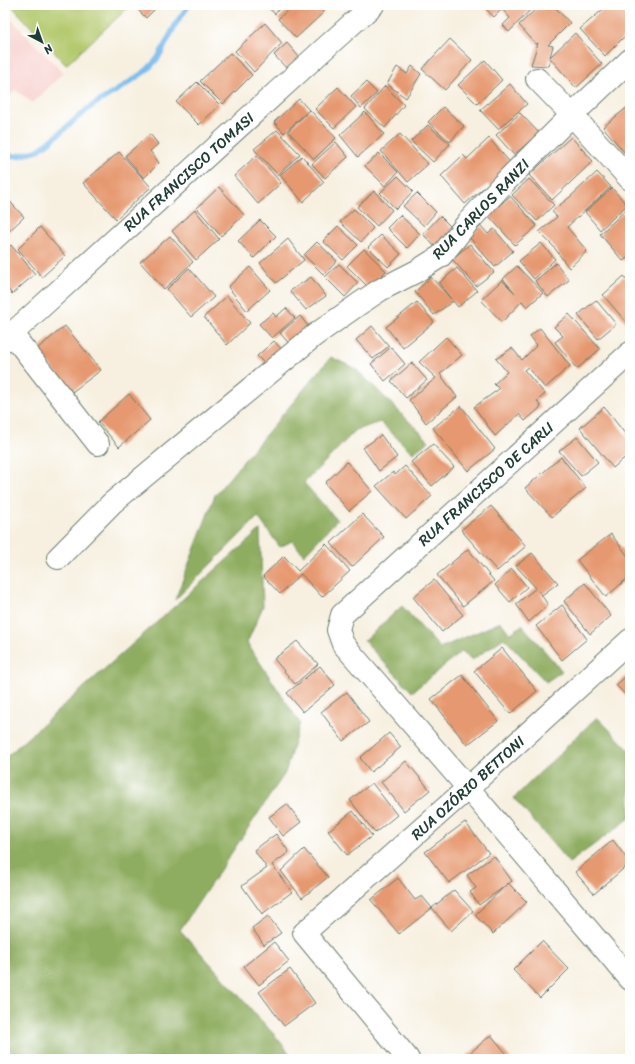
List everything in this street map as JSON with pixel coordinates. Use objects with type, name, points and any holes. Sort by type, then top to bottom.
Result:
[{"type":"street","name":"RUA FRANCISCO TOMASI","points":[[8,337],[373,5]]},
{"type":"street","name":"RUA CARLOS RANZI","points":[[58,558],[112,503],[315,335],[380,290],[417,271],[440,256],[502,185],[630,60]]},
{"type":"street","points":[[537,79],[630,179]]},
{"type":"street","points":[[8,337],[98,444]]},
{"type":"street","name":"RUA FRANCISCO DE CARLI","points":[[468,788],[343,644],[338,630],[342,615],[630,353]]},
{"type":"street","name":"RUA OZÓRIO BETTONI","points":[[408,1059],[304,933],[468,788],[630,640]]},
{"type":"street","points":[[468,788],[630,979]]},
{"type":"shaded area","points":[[5,13],[63,73],[33,103],[15,90],[5,101]]},
{"type":"green space","points":[[11,5],[131,5],[66,65]]},
{"type":"green space","points":[[331,357],[356,369],[429,441],[413,453],[380,422],[356,430],[304,483],[337,520],[304,555],[292,541],[280,547],[258,517],[175,600],[215,495]]},
{"type":"green space","points":[[260,530],[263,606],[247,643],[300,723],[285,773],[180,930],[278,1039],[294,1059],[5,1059],[5,758]]},
{"type":"green space","points":[[402,606],[440,648],[501,622],[510,634],[522,625],[562,671],[546,682],[504,638],[472,660],[462,651],[412,692],[364,641]]},
{"type":"green space","points":[[597,717],[630,751],[630,818],[569,863],[514,798]]},
{"type":"building","points":[[133,5],[159,5],[146,18]]},
{"type":"building","points":[[265,5],[282,5],[275,14]]},
{"type":"building","points":[[294,5],[318,5],[324,12],[296,38],[278,19]]},
{"type":"building","points":[[482,5],[535,5],[509,32],[503,25],[510,18],[502,9],[494,17]]},
{"type":"building","points":[[540,5],[553,5],[570,23],[548,45],[553,46],[550,57],[575,33],[602,64],[576,88],[550,58],[548,66],[531,65],[538,43],[536,44],[519,25]]},
{"type":"building","points":[[608,5],[630,5],[630,37],[627,34],[605,56],[580,29]]},
{"type":"building","points":[[265,23],[282,43],[254,72],[235,51]]},
{"type":"building","points":[[450,39],[472,60],[445,90],[422,69]]},
{"type":"building","points":[[287,43],[300,58],[288,70],[274,55]]},
{"type":"building","points":[[230,53],[252,75],[223,104],[200,81]]},
{"type":"building","points":[[485,60],[502,80],[477,104],[458,85]]},
{"type":"building","points":[[412,66],[421,74],[406,98],[387,84],[397,67],[407,74]]},
{"type":"building","points":[[197,82],[220,105],[199,125],[176,102]]},
{"type":"building","points":[[366,82],[377,93],[361,108],[351,96]]},
{"type":"building","points":[[510,84],[527,104],[498,129],[480,110]]},
{"type":"building","points":[[385,86],[404,105],[385,128],[365,109]]},
{"type":"building","points":[[338,87],[356,107],[334,128],[315,109]]},
{"type":"building","points":[[299,99],[309,110],[284,133],[274,122]]},
{"type":"building","points":[[630,105],[630,148],[625,153],[603,127]]},
{"type":"building","points":[[443,107],[464,126],[450,142],[428,122]]},
{"type":"building","points":[[310,110],[336,138],[314,159],[288,131]]},
{"type":"building","points":[[365,112],[384,134],[358,157],[340,135]]},
{"type":"building","points":[[520,113],[539,133],[514,155],[496,135]]},
{"type":"building","points":[[428,125],[450,144],[433,162],[411,141]]},
{"type":"building","points":[[277,130],[300,154],[278,175],[254,149]]},
{"type":"building","points":[[150,134],[158,144],[150,151],[159,163],[144,178],[125,156]]},
{"type":"building","points":[[400,134],[428,164],[408,182],[381,151]]},
{"type":"building","points":[[571,137],[593,161],[552,200],[529,175]]},
{"type":"building","points":[[489,138],[513,166],[490,187],[488,184],[465,204],[441,176],[463,155],[467,159]]},
{"type":"building","points":[[336,142],[348,157],[325,178],[312,164]]},
{"type":"building","points":[[119,152],[151,187],[116,219],[83,183]]},
{"type":"building","points":[[379,153],[398,172],[385,186],[365,166]]},
{"type":"building","points":[[257,155],[281,183],[258,204],[234,176]]},
{"type":"building","points":[[302,156],[324,182],[303,202],[280,175]]},
{"type":"building","points":[[597,172],[611,187],[567,227],[587,251],[569,268],[553,246],[539,232],[557,217],[552,211],[570,197]]},
{"type":"building","points":[[398,176],[413,191],[396,209],[380,193]]},
{"type":"building","points":[[529,179],[554,205],[537,221],[512,195]]},
{"type":"building","points":[[219,187],[244,215],[221,236],[197,208]]},
{"type":"building","points":[[612,188],[627,205],[600,230],[585,212]]},
{"type":"building","points":[[374,191],[392,210],[377,226],[357,207]]},
{"type":"building","points":[[417,193],[436,212],[424,226],[403,206]]},
{"type":"building","points":[[5,196],[24,217],[5,235]]},
{"type":"building","points":[[510,196],[537,226],[515,245],[488,215]]},
{"type":"building","points":[[354,209],[373,228],[361,242],[340,222]]},
{"type":"building","points":[[627,209],[630,212],[630,256],[623,261],[600,234]]},
{"type":"building","points":[[195,210],[219,239],[196,260],[172,231]]},
{"type":"building","points":[[400,215],[420,234],[407,248],[387,228]]},
{"type":"building","points":[[440,216],[456,232],[439,251],[423,234]]},
{"type":"building","points":[[260,220],[276,236],[254,258],[238,241]]},
{"type":"building","points":[[338,226],[358,245],[343,260],[323,241]]},
{"type":"building","points":[[481,226],[488,234],[494,229],[513,251],[495,267],[469,237]]},
{"type":"building","points":[[40,227],[65,256],[42,277],[18,249]]},
{"type":"building","points":[[381,235],[401,254],[388,267],[368,247]]},
{"type":"building","points":[[170,236],[193,262],[164,289],[140,262]]},
{"type":"building","points":[[288,239],[304,260],[276,283],[260,263]]},
{"type":"building","points":[[317,242],[337,261],[324,275],[304,255]]},
{"type":"building","points":[[541,243],[555,259],[534,279],[519,261]]},
{"type":"building","points":[[470,244],[494,272],[476,286],[452,259]]},
{"type":"building","points":[[11,245],[35,274],[12,294],[5,286],[5,250]]},
{"type":"building","points":[[364,249],[386,271],[369,288],[347,266]]},
{"type":"building","points":[[556,263],[569,280],[548,297],[535,281]]},
{"type":"building","points":[[339,264],[358,283],[345,297],[325,277]]},
{"type":"building","points":[[517,266],[543,293],[527,307],[522,301],[502,322],[481,300],[502,280],[515,293],[503,279]]},
{"type":"building","points":[[250,267],[270,290],[247,311],[228,287]]},
{"type":"building","points":[[189,268],[214,297],[191,317],[167,289]]},
{"type":"building","points":[[457,268],[477,291],[458,307],[453,301],[434,315],[415,292],[431,277],[451,299],[439,283]]},
{"type":"building","points":[[624,276],[630,283],[630,318],[626,322],[603,295]]},
{"type":"building","points":[[311,277],[326,296],[306,310],[290,291]]},
{"type":"building","points":[[227,296],[250,323],[227,345],[204,317]]},
{"type":"building","points":[[596,300],[616,324],[598,339],[578,315]]},
{"type":"building","points":[[417,302],[434,322],[403,348],[386,327]]},
{"type":"building","points":[[286,308],[295,318],[272,338],[259,324],[273,313],[276,317]]},
{"type":"building","points":[[569,314],[600,349],[577,369],[555,342],[563,336],[554,327]]},
{"type":"building","points":[[300,316],[312,331],[292,347],[280,333]]},
{"type":"building","points":[[65,326],[101,370],[72,392],[37,349]]},
{"type":"building","points":[[372,326],[389,346],[373,359],[356,340]]},
{"type":"building","points":[[540,328],[570,366],[545,388],[528,367],[524,370],[545,394],[537,401],[541,407],[525,421],[519,414],[495,436],[474,407],[499,389],[494,384],[507,372],[496,359],[512,348],[522,360],[537,345],[530,336]]},
{"type":"building","points":[[446,337],[462,355],[440,374],[457,397],[426,423],[409,400],[436,378],[419,362]]},
{"type":"building","points":[[274,341],[286,354],[270,369],[257,356]]},
{"type":"building","points":[[391,347],[405,364],[385,381],[371,364]]},
{"type":"building","points":[[412,363],[427,380],[406,398],[391,381]]},
{"type":"building","points":[[129,394],[150,420],[119,447],[98,422]]},
{"type":"building","points":[[461,406],[495,449],[468,471],[433,428]]},
{"type":"building","points":[[604,407],[630,440],[630,453],[613,468],[580,428]]},
{"type":"building","points":[[381,435],[397,457],[379,471],[363,448]]},
{"type":"building","points":[[577,437],[598,462],[581,476],[559,451]]},
{"type":"building","points":[[433,444],[454,467],[432,486],[411,462]]},
{"type":"building","points":[[561,457],[586,488],[552,517],[525,488]]},
{"type":"building","points":[[347,462],[372,491],[349,511],[325,483]]},
{"type":"building","points":[[405,466],[432,496],[406,519],[376,486],[393,472],[395,475]]},
{"type":"building","points":[[491,506],[526,546],[497,571],[461,530]]},
{"type":"building","points":[[362,514],[384,537],[352,567],[331,543]]},
{"type":"building","points":[[611,534],[630,559],[630,576],[606,597],[577,560]]},
{"type":"building","points":[[326,544],[350,571],[322,597],[301,574],[280,594],[263,576],[284,556],[298,571]]},
{"type":"building","points":[[468,549],[494,581],[463,606],[437,575]]},
{"type":"building","points":[[532,553],[558,583],[542,595],[538,590],[548,605],[529,622],[516,604],[536,588],[516,566]]},
{"type":"building","points":[[512,569],[527,587],[510,602],[495,585]]},
{"type":"building","points":[[434,580],[463,615],[442,632],[413,597]]},
{"type":"building","points":[[585,583],[611,616],[590,634],[564,601]]},
{"type":"building","points":[[562,605],[587,639],[562,660],[536,626]]},
{"type":"building","points":[[297,641],[318,664],[295,684],[274,659]]},
{"type":"building","points":[[502,648],[537,691],[510,714],[474,671]]},
{"type":"building","points":[[320,666],[335,685],[303,712],[287,693]]},
{"type":"building","points":[[630,673],[630,700],[616,685]]},
{"type":"building","points":[[462,675],[498,721],[467,745],[431,699]]},
{"type":"building","points":[[347,692],[369,722],[343,741],[321,712]]},
{"type":"building","points":[[389,733],[401,747],[371,772],[360,758]]},
{"type":"building","points":[[406,761],[430,790],[404,811],[381,782]]},
{"type":"building","points":[[372,783],[397,815],[375,833],[350,800]]},
{"type":"building","points":[[287,804],[301,822],[283,836],[269,817]]},
{"type":"building","points":[[353,811],[372,836],[347,855],[328,831]]},
{"type":"building","points":[[465,822],[489,853],[449,883],[425,852]]},
{"type":"building","points":[[276,834],[289,852],[272,865],[292,892],[262,914],[242,886],[267,868],[254,850]]},
{"type":"building","points":[[613,840],[630,863],[594,894],[575,872]]},
{"type":"building","points":[[304,849],[328,877],[302,898],[281,871]]},
{"type":"building","points":[[494,856],[512,881],[479,905],[470,892],[476,888],[467,875]]},
{"type":"building","points":[[398,878],[415,900],[422,896],[432,908],[399,934],[371,900]]},
{"type":"building","points":[[508,883],[527,902],[493,934],[475,915]]},
{"type":"building","points":[[454,890],[473,911],[451,931],[432,908]]},
{"type":"building","points":[[268,916],[281,933],[264,945],[252,928]]},
{"type":"building","points":[[542,941],[569,969],[540,998],[513,970]]},
{"type":"building","points":[[274,942],[289,961],[259,985],[244,966]]},
{"type":"building","points":[[290,969],[315,1003],[284,1026],[259,992]]},
{"type":"building","points":[[491,1035],[511,1059],[463,1059]]},
{"type":"waterway","points":[[5,155],[18,156],[37,151],[93,105],[147,70],[158,58],[177,22],[189,5]]}]
